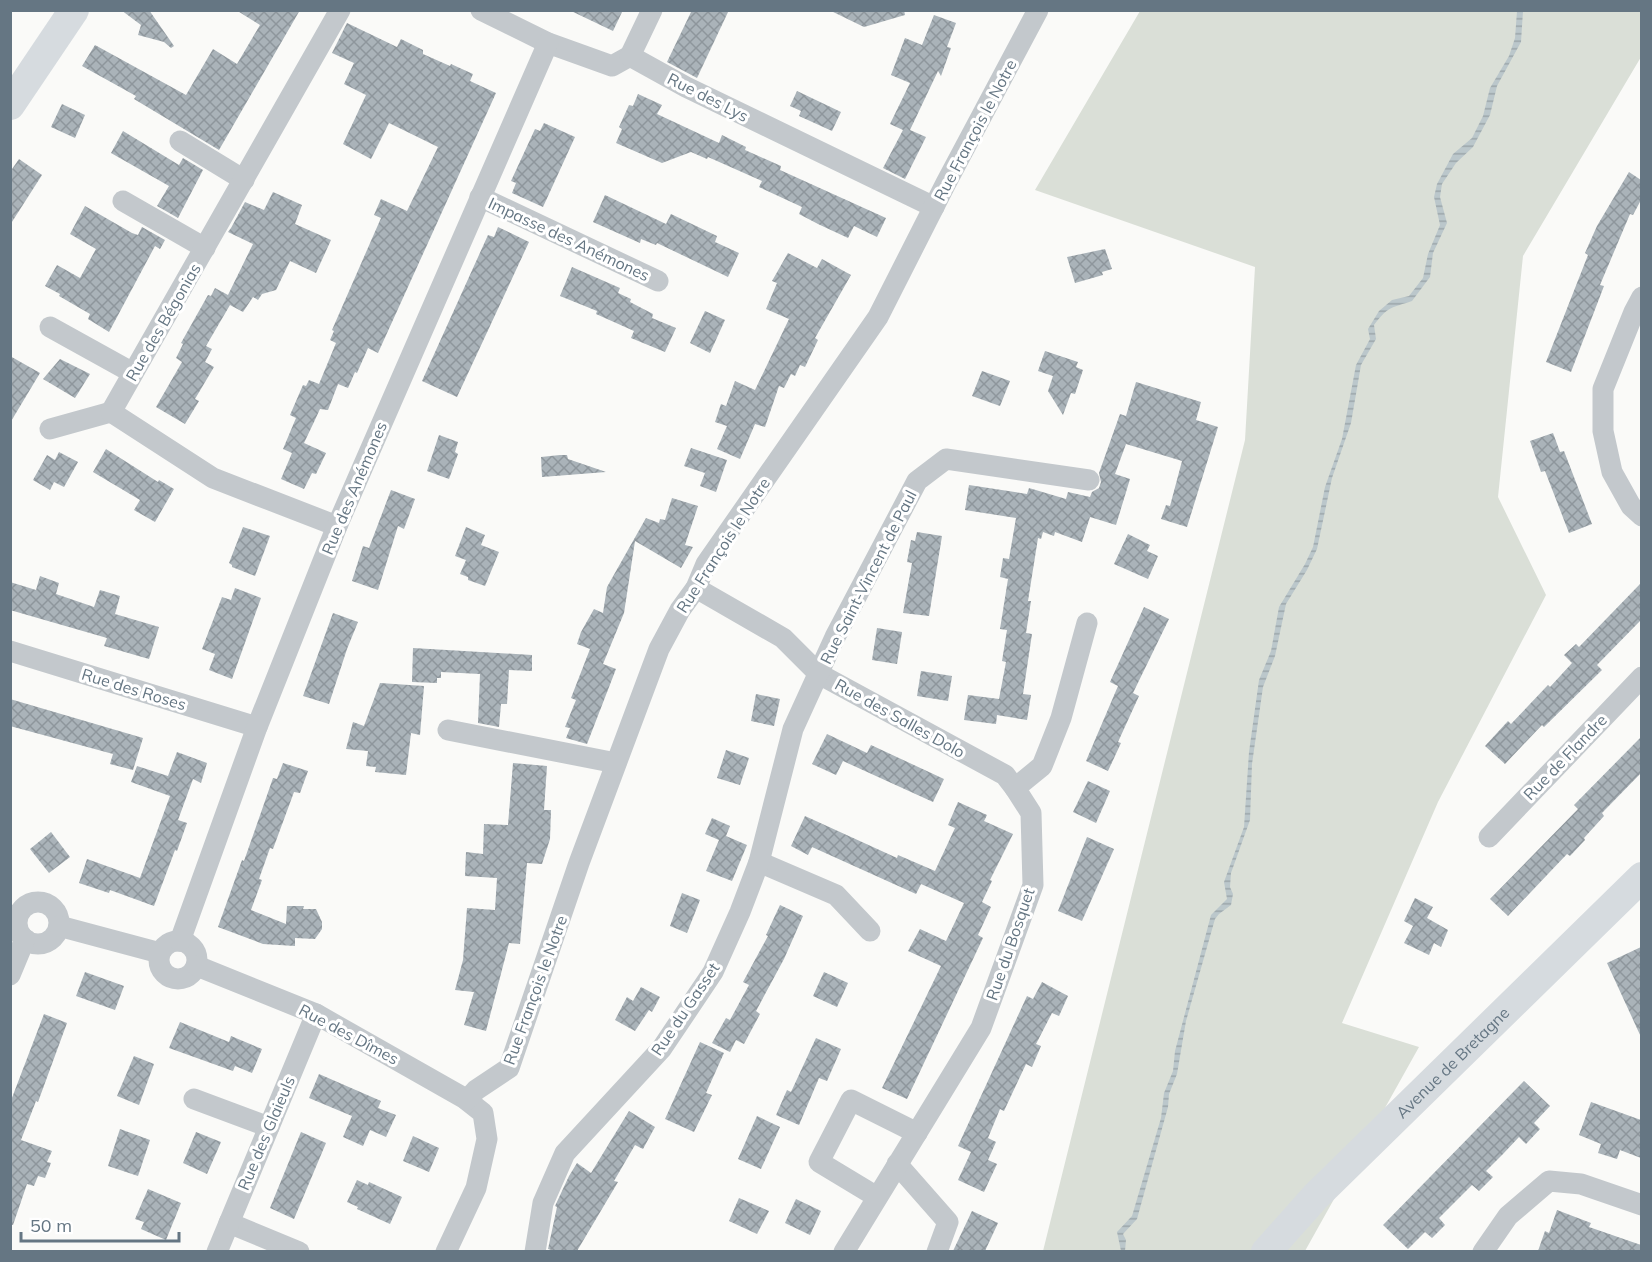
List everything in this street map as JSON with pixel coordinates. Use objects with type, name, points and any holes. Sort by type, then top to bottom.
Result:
[{"type":"street","points":[[10,105],[74,10]]},
{"type":"street","name":"Rue des Bégonias","points":[[111,412],[340,10]]},
{"type":"street","points":[[481,10],[548,43],[612,66],[630,56],[652,10]]},
{"type":"street","name":"Rue François le Notre","points":[[465,1099],[509,1068],[579,862],[659,649],[680,610],[696,588],[706,564],[878,317],[1038,10]]},
{"type":"street","name":"Rue des Anémones","points":[[180,941],[257,727],[337,526],[548,43]]},
{"type":"street","name":"Rue des Lys","points":[[630,56],[686,87],[934,207]]},
{"type":"street","points":[[180,141],[244,180]]},
{"type":"street","name":"Impasse des Anémones","points":[[480,197],[658,281]]},
{"type":"street","points":[[123,201],[205,248]]},
{"type":"street","points":[[1641,297],[1604,389],[1603,431],[1612,472],[1631,506],[1641,516]]},
{"type":"street","points":[[50,327],[133,374]]},
{"type":"street","points":[[50,429],[111,412],[213,478],[337,526]]},
{"type":"street","name":"Rue Saint-Vincent de Paul","points":[[819,674],[835,637],[917,481],[946,459],[1089,480]]},
{"type":"street","name":"Rue des Salles Dolo","points":[[696,588],[783,638],[819,674],[1005,775],[1015,789]]},
{"type":"street","points":[[1015,789],[1042,766],[1061,718],[1087,622]]},
{"type":"street","name":"Rue des Roses","points":[[10,651],[257,727]]},
{"type":"street","name":"Rue du Gasset","points":[[535,1251],[543,1203],[566,1153],[662,1048],[706,981],[740,912],[759,862],[793,729],[819,674]]},
{"type":"street","name":"Rue de Flandre","points":[[1489,837],[1641,677]]},
{"type":"street","points":[[448,730],[616,763]]},
{"type":"street","name":"Rue du Bosquet","points":[[844,1251],[981,1028],[1032,885],[1031,813],[1015,789]]},
{"type":"street","points":[[759,862],[836,895],[870,932]]},
{"type":"street","name":"Avenue de Bretagne","points":[[1266,1251],[1325,1188],[1641,877]]},
{"type":"street","points":[[33,903],[46,904],[57,914],[59,926],[56,934],[47,942],[39,944],[25,939],[18,929],[15,911],[33,903]]},
{"type":"street","points":[[59,926],[160,953]]},
{"type":"street","points":[[10,975],[25,939]]},
{"type":"street","points":[[180,941],[187,943],[196,952],[197,966],[186,978],[179,980],[169,977],[160,967],[160,953],[166,945],[180,941]]},
{"type":"street","name":"Rue des Dîmes","points":[[197,966],[316,1014],[465,1099]]},
{"type":"street","name":"Rue des Glaieuls","points":[[217,1251],[316,1014]]},
{"type":"street","points":[[194,1099],[269,1127]]},
{"type":"street","points":[[446,1251],[476,1188],[488,1139],[483,1113],[465,1099]]},
{"type":"street","points":[[877,1197],[819,1162],[851,1100],[916,1132]]},
{"type":"street","points":[[897,1164],[948,1222],[937,1251]]},
{"type":"street","points":[[1483,1251],[1508,1216],[1549,1181],[1581,1184],[1641,1205]]},
{"type":"street","points":[[229,1223],[299,1251]]},
{"type":"shaded area","points":[[1140,11],[1641,11],[1641,57],[1523,256],[1498,497],[1546,595],[1438,802],[1342,1023],[1419,1047],[1305,1251],[1043,1251],[1245,440],[1255,267],[1035,190]]},
{"type":"shaded area","points":[[1517,11],[1523,11],[1521,42],[1497,86],[1490,115],[1473,147],[1456,163],[1442,184],[1440,197],[1447,223],[1433,253],[1430,277],[1412,301],[1387,310],[1374,325],[1376,339],[1361,365],[1351,423],[1332,478],[1317,549],[1286,604],[1275,656],[1263,687],[1252,764],[1250,820],[1231,873],[1230,887],[1233,894],[1231,905],[1215,919],[1186,1021],[1177,1074],[1169,1094],[1168,1107],[1137,1219],[1123,1234],[1126,1240],[1125,1251],[1121,1251],[1117,1232],[1132,1216],[1161,1118],[1164,1093],[1173,1071],[1175,1051],[1211,915],[1227,899],[1224,882],[1244,827],[1249,752],[1259,680],[1271,651],[1279,607],[1313,547],[1325,487],[1342,439],[1356,365],[1370,339],[1368,329],[1379,311],[1392,300],[1409,296],[1423,278],[1428,254],[1440,225],[1434,197],[1437,184],[1453,154],[1472,138],[1483,116],[1490,88],[1509,56],[1515,38]]},
{"type":"building","points":[[121,10],[149,10],[174,46],[171,48],[164,42],[138,35],[141,25]]},
{"type":"building","points":[[236,10],[300,10],[219,150],[134,99],[136,96],[82,66],[95,45],[186,95],[213,49],[237,64],[260,25]]},
{"type":"building","points":[[569,10],[623,10],[613,31]]},
{"type":"building","points":[[692,10],[729,10],[697,78],[667,62]]},
{"type":"building","points":[[829,10],[904,10],[905,15],[864,27]]},
{"type":"building","points":[[934,15],[956,23],[947,47],[951,48],[941,76],[938,71],[910,130],[926,137],[905,179],[883,168],[903,130],[890,124],[910,83],[891,75],[905,38],[922,45]]},
{"type":"building","points":[[347,23],[397,47],[401,39],[423,50],[423,54],[473,74],[470,81],[496,93],[378,353],[368,348],[348,388],[338,384],[328,410],[320,409],[304,443],[326,453],[316,474],[312,473],[304,489],[281,479],[292,453],[283,449],[296,418],[290,415],[303,385],[306,386],[309,380],[319,384],[336,343],[330,340],[334,331],[332,330],[381,218],[374,215],[381,199],[407,211],[438,147],[389,123],[371,159],[343,144],[366,95],[344,84],[354,63],[332,53]]},
{"type":"building","points":[[797,91],[841,112],[832,131],[799,116],[801,111],[790,106]]},
{"type":"building","points":[[638,94],[662,105],[657,114],[719,143],[722,135],[746,147],[745,150],[781,166],[780,170],[886,218],[877,237],[854,226],[848,238],[818,224],[799,214],[802,207],[759,187],[762,181],[708,157],[707,159],[691,152],[662,163],[616,143],[622,129],[619,127],[629,105],[633,106]]},
{"type":"building","points":[[62,104],[85,115],[75,138],[51,127]]},
{"type":"building","points":[[544,123],[575,137],[543,207],[512,193],[516,183],[511,181],[535,129],[540,131]]},
{"type":"building","points":[[123,131],[179,165],[183,158],[203,170],[178,218],[157,206],[169,186],[111,153]]},
{"type":"building","points":[[19,159],[42,175],[10,225],[10,172]]},
{"type":"building","points":[[1629,172],[1641,180],[1641,200],[1633,215],[1630,214],[1600,285],[1604,286],[1571,372],[1546,362],[1588,255],[1585,253],[1597,226]]},
{"type":"building","points":[[273,192],[302,205],[295,224],[331,240],[316,273],[290,261],[276,290],[262,294],[258,300],[253,297],[243,312],[230,305],[206,346],[212,349],[205,362],[214,367],[195,399],[199,401],[185,424],[156,407],[182,362],[176,358],[183,344],[181,343],[208,295],[211,296],[215,288],[228,295],[253,244],[228,232],[245,202],[264,210]]},
{"type":"building","points":[[605,195],[666,224],[671,214],[717,236],[715,242],[739,253],[728,277],[657,243],[656,245],[641,239],[640,243],[593,222]]},
{"type":"building","points":[[85,206],[132,233],[138,235],[142,227],[165,240],[160,249],[155,246],[109,332],[88,319],[90,314],[45,286],[57,265],[80,278],[96,249],[70,234]]},
{"type":"building","points":[[498,227],[529,242],[457,397],[422,381],[488,235],[494,237]]},
{"type":"building","points":[[1105,249],[1112,269],[1102,272],[1103,275],[1075,283],[1067,257]]},
{"type":"building","points":[[788,253],[817,268],[822,259],[851,275],[815,338],[818,340],[805,367],[800,365],[795,376],[791,374],[784,388],[779,386],[765,427],[755,424],[740,459],[717,449],[727,426],[715,422],[721,404],[726,406],[735,381],[755,390],[789,319],[766,309],[777,283],[772,281]]},
{"type":"building","points":[[572,267],[620,288],[618,293],[653,314],[652,318],[676,328],[665,352],[631,338],[634,331],[596,314],[597,311],[560,296]]},
{"type":"building","points":[[705,311],[725,320],[710,353],[690,343]]},
{"type":"building","points":[[1045,351],[1078,362],[1076,367],[1083,370],[1075,394],[1071,393],[1063,415],[1048,391],[1053,376],[1038,371]]},
{"type":"building","points":[[10,356],[40,373],[10,423]]},
{"type":"building","points":[[60,359],[90,374],[75,398],[43,379]]},
{"type":"building","points":[[982,371],[1010,381],[1000,406],[972,396]]},
{"type":"building","points":[[1136,382],[1201,402],[1196,420],[1218,427],[1187,527],[1161,519],[1166,505],[1170,506],[1182,461],[1126,444],[1115,474],[1130,479],[1116,525],[1090,517],[1082,542],[1055,532],[1054,536],[1043,532],[1041,539],[1038,538],[1028,601],[1031,601],[1026,633],[1032,634],[1023,694],[1031,695],[1027,720],[997,715],[996,724],[964,720],[968,695],[999,699],[1006,662],[1002,661],[1007,630],[1000,629],[1008,579],[1000,577],[1003,558],[1009,559],[1016,518],[965,510],[969,485],[1027,494],[1029,488],[1066,499],[1068,492],[1090,497],[1092,492],[1099,488],[1101,482],[1099,473],[1120,414],[1126,416]]},
{"type":"building","points":[[1553,433],[1560,452],[1564,451],[1592,524],[1569,533],[1545,471],[1541,472],[1530,441]]},
{"type":"building","points":[[439,435],[458,442],[455,452],[458,454],[449,479],[427,471]]},
{"type":"building","points":[[691,448],[727,460],[716,492],[700,486],[705,473],[684,466]]},
{"type":"building","points":[[106,449],[158,482],[159,480],[174,489],[155,522],[134,510],[140,500],[93,472]]},
{"type":"building","points":[[59,452],[78,462],[64,487],[54,482],[50,490],[33,480],[47,455],[55,460]]},
{"type":"building","points":[[567,455],[568,459],[606,472],[542,477],[541,457]]},
{"type":"building","points":[[391,490],[415,499],[404,529],[398,526],[378,590],[352,581],[363,546],[369,548]]},
{"type":"building","points":[[672,498],[698,506],[685,545],[693,547],[681,568],[635,541],[624,613],[603,664],[616,669],[587,744],[566,738],[570,728],[565,727],[576,700],[571,698],[590,649],[577,644],[581,632],[594,609],[603,613],[607,587],[646,518],[659,523],[660,519],[665,520]]},
{"type":"building","points":[[243,527],[270,536],[255,576],[232,567],[229,563]]},
{"type":"building","points":[[466,527],[485,535],[481,545],[499,552],[485,586],[468,580],[468,577],[460,574],[466,560],[455,556]]},
{"type":"building","points":[[917,532],[942,536],[929,616],[903,613],[912,563],[907,562],[911,540],[915,541]]},
{"type":"building","points":[[1128,534],[1150,545],[1147,551],[1158,556],[1148,579],[1114,564]]},
{"type":"building","points":[[40,576],[59,583],[56,594],[94,607],[100,590],[120,596],[115,614],[159,627],[149,659],[104,646],[107,638],[10,610],[10,582],[36,590]]},
{"type":"building","points":[[1641,583],[1641,620],[1597,665],[1602,670],[1544,727],[1542,725],[1505,764],[1485,746],[1508,721],[1511,724],[1548,685],[1550,687],[1572,663],[1564,655],[1576,644],[1579,647]]},
{"type":"building","points":[[235,588],[261,598],[232,679],[209,670],[215,654],[202,649],[222,597],[231,600]]},
{"type":"building","points":[[1144,607],[1169,619],[1133,693],[1139,696],[1118,742],[1121,743],[1108,771],[1086,761],[1118,686],[1110,682]]},
{"type":"building","points":[[333,613],[358,622],[329,704],[303,696]]},
{"type":"building","points":[[877,628],[902,632],[897,664],[872,660]]},
{"type":"building","points":[[413,648],[532,655],[532,671],[509,670],[507,704],[501,704],[499,727],[478,723],[480,674],[441,672],[441,678],[437,678],[437,683],[412,682]]},
{"type":"building","points":[[921,671],[952,676],[948,701],[917,696]]},
{"type":"building","points":[[380,683],[424,686],[420,735],[411,733],[406,775],[375,772],[376,767],[366,766],[368,751],[346,749],[353,722],[364,726]]},
{"type":"building","points":[[756,694],[780,699],[774,726],[751,721]]},
{"type":"building","points":[[10,699],[143,738],[133,770],[110,764],[113,754],[10,726]]},
{"type":"building","points":[[827,734],[867,753],[871,745],[944,779],[933,802],[843,761],[836,775],[812,764]]},
{"type":"building","points":[[1641,737],[1641,773],[1602,813],[1604,816],[1584,838],[1585,840],[1570,856],[1567,854],[1508,916],[1490,899],[1578,809],[1574,805]]},
{"type":"building","points":[[726,750],[749,758],[740,785],[717,778]]},
{"type":"building","points":[[177,752],[207,763],[201,783],[193,779],[178,820],[187,823],[154,906],[110,890],[109,893],[79,883],[87,859],[140,878],[170,796],[131,782],[137,766],[168,776]]},
{"type":"building","points":[[283,763],[308,771],[300,793],[294,792],[273,849],[270,848],[251,910],[286,924],[287,906],[316,909],[322,922],[322,929],[315,939],[295,938],[295,946],[263,944],[218,927],[273,778],[277,779]]},
{"type":"building","points":[[513,763],[547,766],[544,810],[551,810],[550,839],[542,864],[527,863],[520,944],[509,943],[486,1031],[464,1025],[474,992],[455,990],[463,960],[467,908],[495,910],[497,878],[465,876],[466,852],[483,854],[484,824],[508,825]]},
{"type":"building","points":[[1088,781],[1110,791],[1096,823],[1073,812]]},
{"type":"building","points":[[958,802],[987,815],[984,821],[1013,834],[990,880],[992,881],[982,902],[991,907],[978,935],[983,938],[907,1099],[882,1088],[941,966],[908,951],[920,929],[946,941],[964,903],[921,884],[916,894],[812,847],[808,855],[791,846],[805,816],[897,858],[898,855],[935,871],[955,828],[948,825]]},
{"type":"building","points":[[712,818],[730,826],[726,836],[747,845],[732,881],[706,871],[719,840],[705,834]]},
{"type":"building","points":[[51,832],[70,857],[49,873],[30,849]]},
{"type":"building","points":[[1087,837],[1114,849],[1082,921],[1058,911]]},
{"type":"building","points":[[682,893],[700,900],[687,933],[670,926]]},
{"type":"building","points":[[1415,898],[1433,907],[1427,918],[1448,930],[1441,947],[1434,943],[1429,955],[1404,943],[1413,926],[1404,921]]},
{"type":"building","points":[[780,905],[803,916],[784,959],[756,1011],[760,1014],[744,1044],[736,1040],[730,1052],[712,1043],[726,1018],[730,1020],[749,985],[743,982],[768,936],[766,935]]},
{"type":"building","points":[[1641,947],[1641,1037],[1607,963]]},
{"type":"building","points":[[85,972],[124,986],[115,1010],[76,996]]},
{"type":"building","points":[[824,972],[848,983],[837,1007],[813,996]]},
{"type":"building","points":[[1042,982],[1068,996],[1059,1016],[1052,1013],[1036,1044],[1041,1046],[1032,1067],[1026,1064],[1004,1111],[1000,1109],[988,1138],[996,1142],[988,1160],[997,1164],[984,1192],[958,1180],[971,1152],[958,1146],[1027,996],[1033,999]]},
{"type":"building","points":[[641,987],[660,997],[652,1012],[649,1010],[635,1031],[615,1020],[627,997],[633,1001]]},
{"type":"building","points":[[44,1014],[67,1023],[38,1102],[36,1101],[21,1140],[52,1151],[47,1162],[51,1163],[45,1178],[38,1176],[34,1186],[27,1184],[13,1225],[10,1224],[10,1103]]},
{"type":"building","points":[[180,1022],[229,1042],[231,1036],[262,1049],[252,1073],[235,1066],[233,1071],[169,1048]]},
{"type":"building","points":[[816,1038],[841,1049],[827,1081],[819,1078],[799,1125],[776,1115],[787,1090],[791,1092]]},
{"type":"building","points":[[700,1042],[724,1053],[706,1093],[712,1095],[694,1132],[665,1119]]},
{"type":"building","points":[[134,1056],[154,1064],[139,1105],[117,1096]]},
{"type":"building","points":[[319,1074],[381,1101],[378,1108],[396,1115],[386,1137],[370,1130],[363,1146],[343,1137],[352,1116],[309,1098]]},
{"type":"building","points":[[1524,1081],[1550,1106],[1534,1123],[1540,1129],[1526,1144],[1519,1137],[1486,1171],[1493,1177],[1479,1191],[1472,1185],[1439,1218],[1445,1225],[1432,1238],[1425,1232],[1408,1249],[1383,1225]]},
{"type":"building","points":[[1591,1102],[1641,1120],[1641,1158],[1620,1150],[1617,1159],[1598,1153],[1601,1144],[1579,1135]]},
{"type":"building","points":[[629,1111],[655,1127],[643,1149],[635,1145],[614,1181],[618,1182],[577,1251],[548,1249],[557,1207],[555,1206],[569,1176],[577,1163],[591,1173]]},
{"type":"building","points":[[757,1116],[780,1127],[761,1169],[738,1159]]},
{"type":"building","points":[[120,1129],[150,1140],[138,1176],[108,1166]]},
{"type":"building","points":[[196,1132],[221,1142],[207,1174],[183,1163]]},
{"type":"building","points":[[301,1132],[326,1143],[294,1219],[270,1208]]},
{"type":"building","points":[[413,1136],[439,1148],[429,1172],[403,1161]]},
{"type":"building","points":[[357,1180],[368,1185],[369,1182],[402,1197],[390,1224],[347,1202]]},
{"type":"building","points":[[148,1189],[181,1203],[166,1240],[141,1229],[144,1222],[135,1219]]},
{"type":"building","points":[[739,1198],[769,1211],[757,1234],[729,1221]]},
{"type":"building","points":[[796,1199],[821,1211],[810,1235],[785,1223]]},
{"type":"building","points":[[1557,1210],[1591,1223],[1589,1227],[1641,1245],[1641,1251],[1538,1251],[1545,1231],[1549,1233]]},
{"type":"building","points":[[972,1211],[998,1223],[985,1251],[953,1251]]}]
